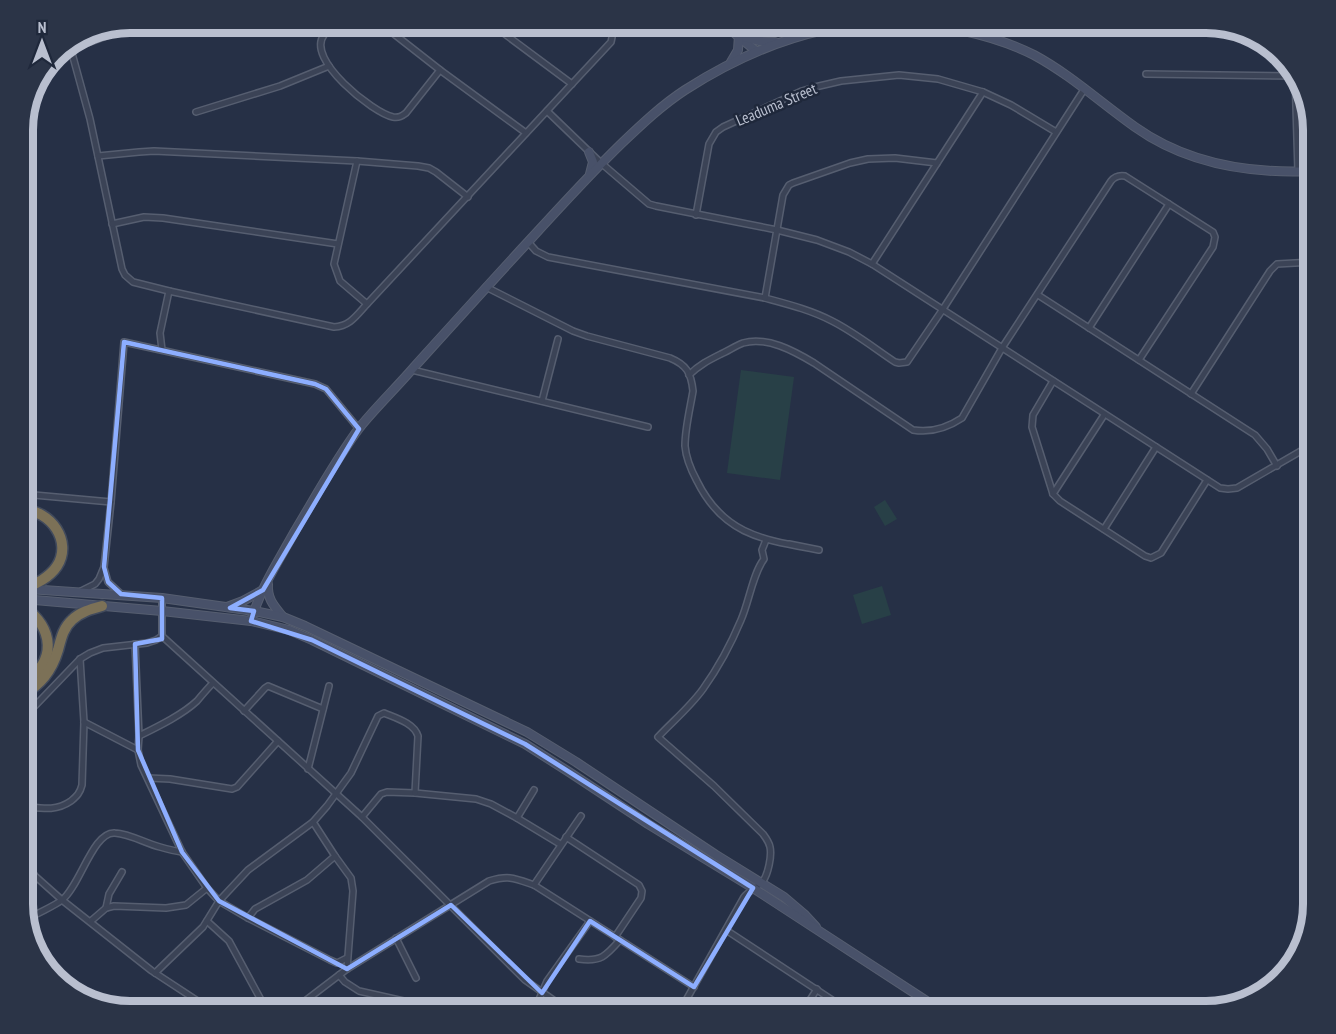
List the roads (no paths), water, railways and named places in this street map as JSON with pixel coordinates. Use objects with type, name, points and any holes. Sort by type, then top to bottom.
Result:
[{"type":"highway","points":[[33,512],[51,521],[60,537],[62,556],[53,572],[33,586]]},
{"type":"highway","points":[[33,688],[50,671],[69,622],[87,610],[102,606]]},
{"type":"highway","points":[[33,613],[45,630],[48,646],[44,662],[33,676]]},
{"type":"main road","points":[[736,33],[756,51]]},
{"type":"main road","points":[[251,621],[263,590],[280,557],[340,456],[359,429],[601,163],[663,106],[730,63],[781,42],[815,33]]},
{"type":"main road","points":[[975,33],[1014,46],[1061,71],[1137,129],[1177,150],[1227,166],[1273,172],[1303,172]]},
{"type":"main road","points":[[739,35],[759,41],[781,42]]},
{"type":"main road","points":[[730,63],[738,50],[739,35]]},
{"type":"main road","points":[[589,152],[593,162],[590,175]]},
{"type":"main road","points":[[268,579],[269,599],[283,617]]},
{"type":"main road","points":[[226,608],[243,602],[263,590]]},
{"type":"main road","points":[[33,592],[121,594],[162,598],[283,617],[352,647],[527,732],[784,897],[821,932]]},
{"type":"main road","points":[[33,595],[51,601],[162,610],[251,621],[274,626],[304,637],[525,744],[927,1001]]},
{"type":"street","points":[[327,33],[322,40],[323,52],[329,66],[358,96],[387,115],[398,117],[406,113],[440,70]]},
{"type":"street","points":[[393,33],[526,133]]},
{"type":"street","points":[[505,33],[572,84]]},
{"type":"street","points":[[72,54],[90,119],[125,275],[133,282],[169,291],[334,327],[343,326],[351,321],[611,42],[613,33]]},
{"type":"street","points":[[196,112],[280,86],[329,66]]},
{"type":"street","points":[[1146,74],[1285,74]]},
{"type":"street","name":"Leaduma Street","points":[[696,215],[710,144],[716,132],[802,91],[841,81],[899,75],[938,79],[983,92],[1011,105],[1056,132]]},
{"type":"street","points":[[528,242],[536,252],[548,257],[765,298],[798,307],[831,320],[895,362],[907,362],[1085,88]]},
{"type":"street","points":[[872,264],[983,92]]},
{"type":"street","points":[[1296,93],[1298,172]]},
{"type":"street","points":[[547,111],[601,163],[649,204],[777,230],[833,245],[849,252],[943,309],[1220,488],[1237,488],[1303,451]]},
{"type":"street","points":[[98,156],[154,151],[418,166],[436,172],[468,196]]},
{"type":"street","points":[[765,298],[783,195],[789,185],[834,168],[868,159],[895,158],[937,163]]},
{"type":"street","points":[[357,161],[334,264],[340,281],[367,304]]},
{"type":"street","points":[[689,375],[703,363],[742,344],[770,343],[800,354],[913,430],[928,431],[948,426],[962,418],[1002,348],[1111,181],[1119,175],[1125,176],[1213,232],[1215,237],[1214,248],[1139,360]]},
{"type":"street","points":[[1089,328],[1169,204]]},
{"type":"street","points":[[112,224],[144,218],[163,218],[338,244]]},
{"type":"street","points":[[1191,394],[1273,267],[1283,263],[1303,262]]},
{"type":"street","points":[[486,287],[573,331],[670,358],[686,367],[693,391],[686,435],[687,455],[701,489],[726,519],[745,531],[766,540],[819,550],[789,544]]},
{"type":"street","points":[[162,350],[160,333],[169,291]]},
{"type":"street","points":[[1038,295],[1255,435],[1268,449],[1277,466]]},
{"type":"street","points":[[542,401],[558,339]]},
{"type":"street","points":[[79,592],[95,584],[104,567],[124,342],[315,384],[326,389],[359,429]]},
{"type":"street","points":[[412,370],[648,427]]},
{"type":"street","points":[[1053,381],[1033,415],[1032,421],[1053,494],[1060,501],[1145,556],[1151,558],[1161,553],[1207,480]]},
{"type":"street","points":[[1053,494],[1104,415]]},
{"type":"street","points":[[1104,529],[1156,447]]},
{"type":"street","points":[[33,495],[111,502]]},
{"type":"street","points":[[691,1001],[687,999],[744,897],[765,877],[771,849],[767,840],[714,786],[658,737],[702,690],[720,661],[749,601],[759,566],[764,559],[762,552],[766,540]]},
{"type":"street","points":[[104,567],[108,582],[121,594]]},
{"type":"street","points":[[162,598],[162,636],[362,817],[525,980],[554,1001]]},
{"type":"street","points":[[33,708],[80,659],[90,653],[103,648],[156,640],[162,636]]},
{"type":"street","points":[[135,644],[138,750],[141,765],[182,852],[219,901],[330,960],[337,963],[347,958]]},
{"type":"street","points":[[33,807],[59,808],[81,791],[84,722],[80,659]]},
{"type":"street","points":[[139,736],[188,708],[213,683]]},
{"type":"street","points":[[244,711],[268,686],[323,709]]},
{"type":"street","points":[[308,769],[329,686]]},
{"type":"street","points":[[155,973],[203,927],[219,901],[248,870],[313,822],[336,794],[357,762],[378,716],[384,712],[416,730],[418,736],[415,792]]},
{"type":"street","points":[[84,722],[138,750]]},
{"type":"street","points":[[148,778],[170,779],[232,789],[237,787],[278,741]]},
{"type":"street","points":[[517,818],[534,790]]},
{"type":"street","points":[[362,817],[381,794],[387,792],[415,792],[484,801],[560,844]]},
{"type":"street","points":[[534,885],[580,816]]},
{"type":"street","points":[[313,822],[353,883],[347,969]]},
{"type":"street","points":[[34,915],[62,900],[74,885],[97,843],[109,833],[117,833],[182,852]]},
{"type":"street","points":[[566,837],[639,885],[642,891],[641,898],[602,958],[579,959]]},
{"type":"street","points":[[248,918],[255,909],[307,880],[335,856]]},
{"type":"street","points":[[106,908],[109,894],[122,872]]},
{"type":"street","points":[[33,873],[62,900],[155,973],[198,1001]]},
{"type":"street","points":[[304,1001],[347,969],[396,938],[489,881],[500,877],[510,877],[534,885],[694,987]]},
{"type":"street","points":[[91,921],[106,908],[114,906],[166,908],[186,905],[207,888]]},
{"type":"street","points":[[207,921],[229,940],[262,1001]]},
{"type":"street","points":[[538,1001],[547,981],[590,921]]},
{"type":"street","points":[[726,930],[834,1001]]},
{"type":"street","points":[[396,938],[416,978]]},
{"type":"street","points":[[339,975],[359,991],[404,1001]]},
{"type":"street","points":[[809,1001],[817,989]]}]
